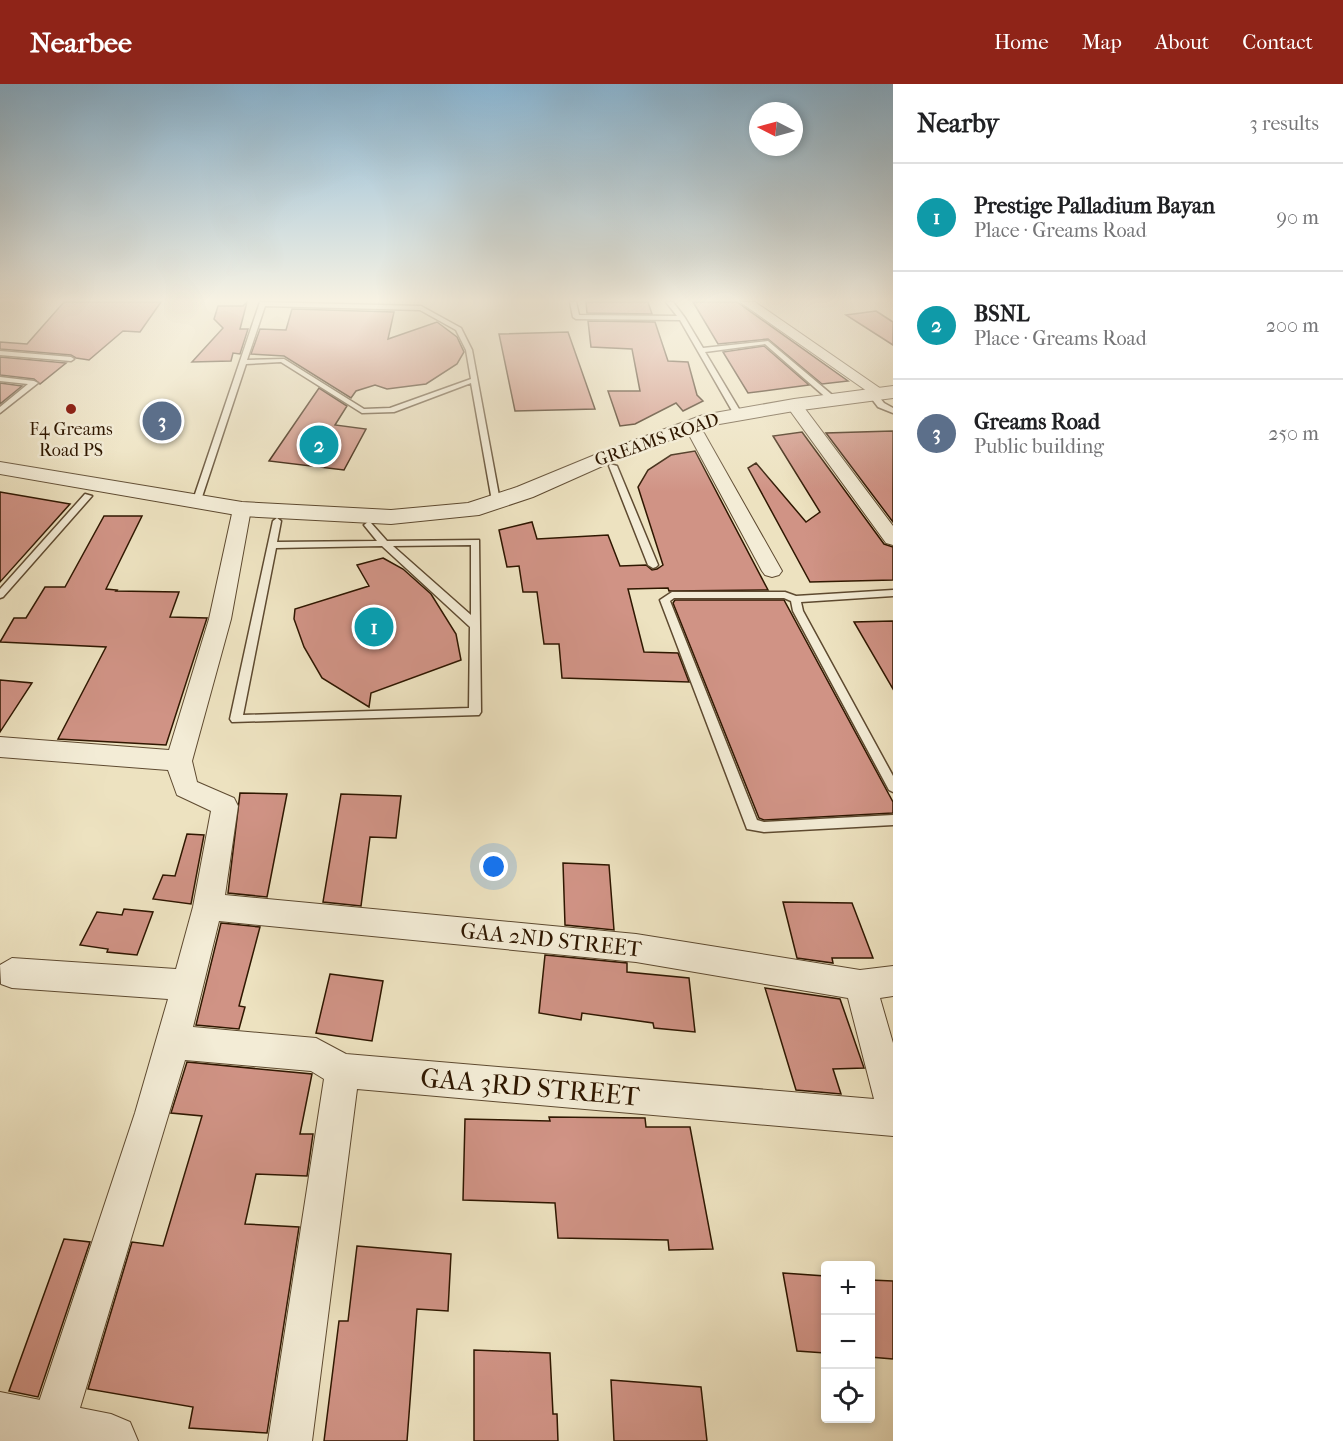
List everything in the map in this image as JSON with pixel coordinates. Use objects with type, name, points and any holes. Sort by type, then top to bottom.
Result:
[{"type":"street","points":[[835,365],[885,400]]},
{"type":"street","name":"GREAMS ROAD","points":[[0,468],[197,501],[277,521],[368,525],[427,524],[492,515],[696,433],[799,411],[833,399],[885,400]]},
{"type":"street","name":"GREAMS ROAD","points":[[0,483],[88,496],[241,513],[391,517],[471,510],[697,423],[738,414],[799,411],[885,400]]},
{"type":"street","points":[[799,411],[893,540]]},
{"type":"street","points":[[696,433],[772,571]]},
{"type":"street","points":[[50,1435],[153,1113],[208,907],[225,806],[186,788],[179,761],[220,619],[241,513]]},
{"type":"street","points":[[0,747],[179,761]]},
{"type":"street","name":"GAA 2ND STREET","points":[[208,907],[636,948],[860,985],[893,981]]},
{"type":"street","points":[[12,973],[186,985]]},
{"type":"street","points":[[860,985],[893,1103]]},
{"type":"street","name":"GAA 3RD STREET","points":[[173,1042],[316,1055],[342,1071],[893,1118]]},
{"type":"street","points":[[290,1441],[342,1071]]},
{"type":"street","points":[[0,1419],[50,1435],[111,1441]]},
{"type":"lane","points":[[197,501],[242,365]]},
{"type":"lane","points":[[290,365],[362,411],[391,410],[474,380]]},
{"type":"lane","points":[[472,365],[496,501]]},
{"type":"lane","points":[[710,365],[738,414]]},
{"type":"lane","points":[[793,365],[833,399]]},
{"type":"lane","points":[[0,379],[34,383],[0,411]]},
{"type":"lane","points":[[613,466],[653,565]]},
{"type":"lane","points":[[0,595],[88,496]]},
{"type":"lane","points":[[272,544],[476,542],[475,712],[236,718],[272,544],[277,521]]},
{"type":"lane","points":[[368,525],[384,543],[476,626]]},
{"type":"lane","points":[[893,592],[795,599],[785,595],[672,595],[665,600],[752,825],[764,827],[893,820]]},
{"type":"lane","points":[[795,599],[798,611],[893,787]]},
{"type":"building","points":[[0,365],[63,365],[40,384],[34,379],[0,375]]},
{"type":"building","points":[[299,365],[455,365],[426,384],[387,389],[375,385],[356,391],[351,398]]},
{"type":"building","points":[[506,365],[580,365],[595,409],[515,411]]},
{"type":"building","points":[[635,365],[689,365],[697,395],[703,401],[683,411],[676,403],[635,424],[620,426],[608,391],[640,391]]},
{"type":"building","points":[[731,365],[786,365],[809,385],[748,393]]},
{"type":"building","points":[[800,365],[826,365],[848,381],[822,384]]},
{"type":"building","points":[[0,383],[22,386],[0,404]]},
{"type":"building","points":[[319,388],[347,406],[335,425],[366,429],[344,470],[269,461]]},
{"type":"building","points":[[893,431],[893,522],[826,433]]},
{"type":"building","points":[[802,432],[884,544],[893,547],[893,580],[810,582],[748,468],[756,463],[806,522],[820,512],[773,436]]},
{"type":"building","points":[[695,451],[768,590],[628,589],[644,652],[678,653],[689,682],[562,678],[559,644],[544,644],[537,592],[523,592],[519,566],[507,567],[499,530],[532,522],[537,539],[608,535],[620,566],[646,565],[652,570],[657,569],[663,565],[638,487],[648,470],[671,455]]},
{"type":"building","points":[[0,492],[70,504],[0,582]]},
{"type":"building","points":[[104,516],[142,516],[106,589],[179,592],[170,617],[207,618],[166,745],[58,739],[106,647],[0,642],[14,618],[26,618],[45,587],[65,587]]},
{"type":"building","points":[[383,558],[403,569],[431,594],[456,634],[461,660],[371,693],[369,707],[322,678],[304,647],[294,619],[295,609],[369,586],[357,565]]},
{"type":"building","points":[[675,600],[784,600],[893,802],[893,813],[764,820],[759,818],[673,603]]},
{"type":"building","points":[[893,621],[893,689],[854,622]]},
{"type":"building","points":[[0,680],[32,683],[0,732]]},
{"type":"building","points":[[240,793],[287,794],[267,897],[228,893]]},
{"type":"building","points":[[341,794],[401,796],[396,838],[370,837],[361,906],[323,902]]},
{"type":"building","points":[[187,834],[204,835],[191,904],[153,899],[163,875],[175,876]]},
{"type":"building","points":[[563,863],[609,865],[614,930],[565,925]]},
{"type":"building","points":[[783,902],[852,903],[873,958],[832,958],[833,963],[797,958]]},
{"type":"building","points":[[124,909],[153,912],[137,955],[107,952],[108,949],[80,945],[97,912],[122,915]]},
{"type":"building","points":[[221,923],[260,927],[239,1006],[245,1007],[239,1029],[196,1025]]},
{"type":"building","points":[[545,955],[627,963],[627,972],[689,978],[695,1032],[654,1028],[653,1023],[582,1013],[581,1020],[539,1013]]},
{"type":"building","points":[[330,974],[383,981],[372,1041],[316,1033]]},
{"type":"building","points":[[765,988],[840,999],[864,1068],[833,1069],[841,1094],[796,1090]]},
{"type":"building","points":[[187,1062],[312,1074],[300,1134],[313,1134],[307,1176],[256,1174],[245,1224],[299,1227],[267,1433],[189,1428],[193,1407],[88,1389],[132,1242],[163,1246],[202,1116],[171,1113]]},
{"type":"building","points":[[549,1117],[645,1118],[646,1127],[690,1127],[713,1249],[669,1250],[668,1240],[558,1238],[555,1203],[463,1200],[465,1119],[550,1121]]},
{"type":"building","points":[[64,1239],[90,1242],[38,1397],[9,1391]]},
{"type":"building","points":[[357,1246],[451,1254],[448,1311],[417,1309],[407,1441],[324,1441],[339,1321],[348,1321]]},
{"type":"building","points":[[783,1273],[821,1276],[821,1353],[797,1351]]},
{"type":"building","points":[[875,1280],[893,1281],[893,1359],[875,1357]]},
{"type":"building","points":[[474,1350],[550,1353],[553,1414],[557,1414],[558,1441],[474,1441]]},
{"type":"building","points":[[611,1380],[701,1387],[707,1441],[614,1441]]},
{"type":"place","name":"F4 Greams Road PS","points":[[71,409]]},
{"type":"place","name":"Greams Road","points":[[162,421]]},
{"type":"place","name":"BSNL","points":[[319,445]]},
{"type":"place","name":"Prestige Palladium Bayan","points":[[374,627]]}]
